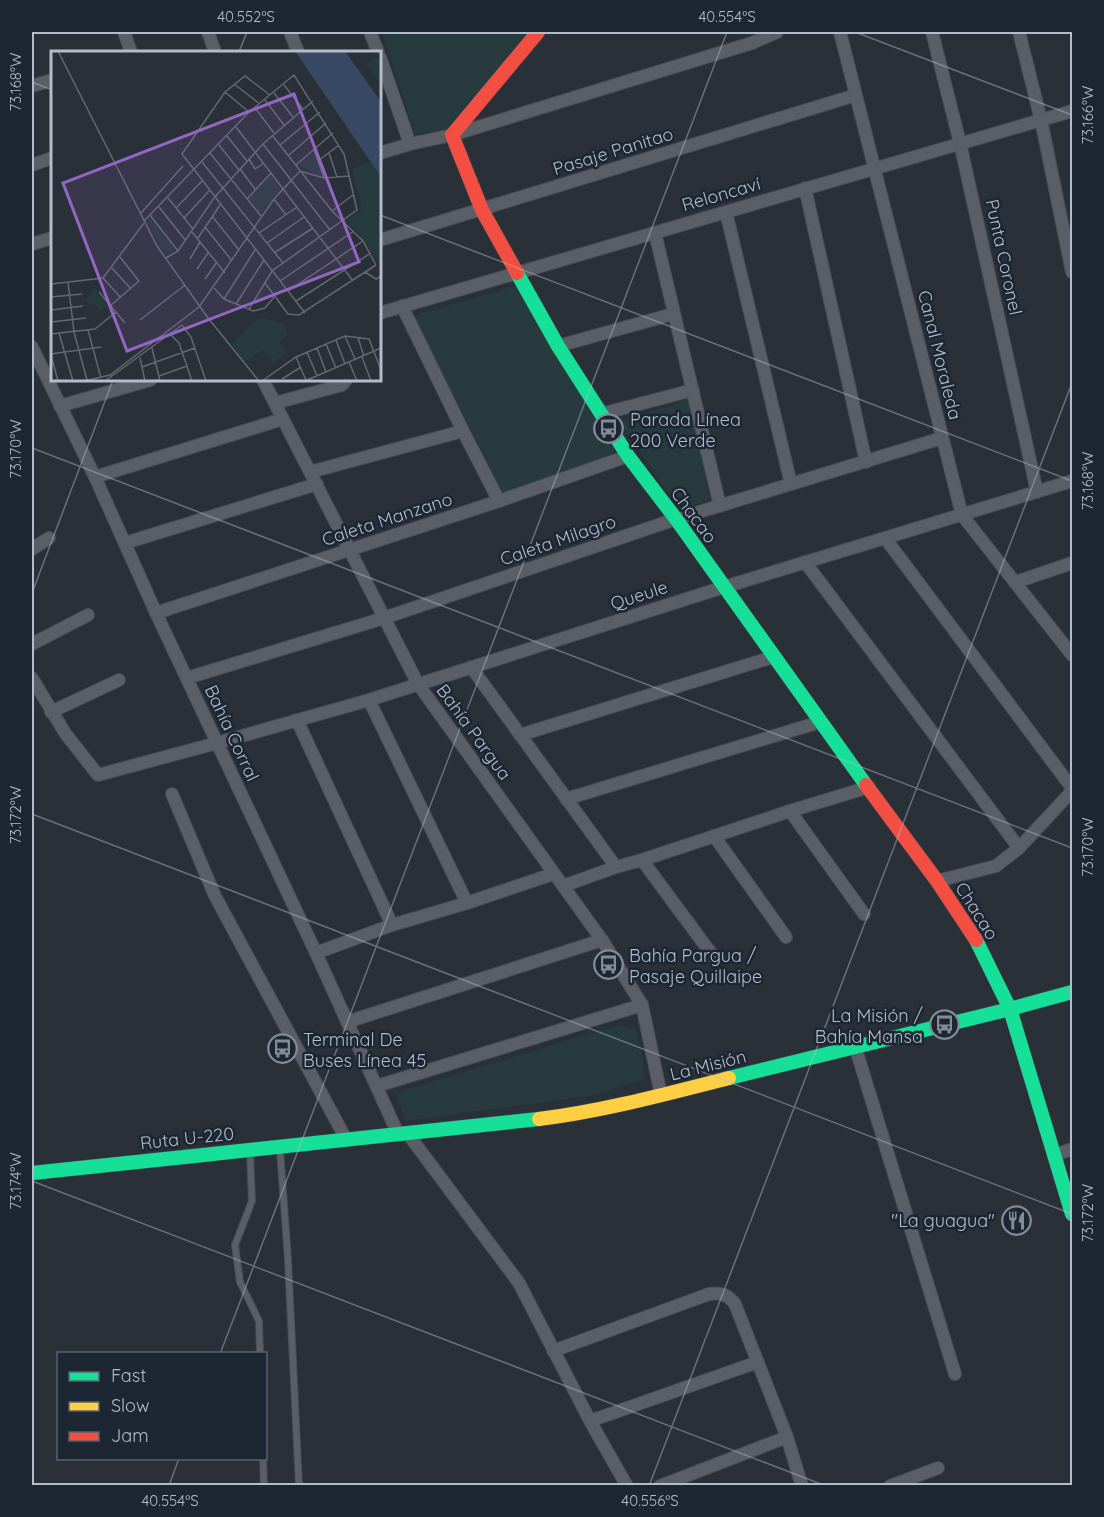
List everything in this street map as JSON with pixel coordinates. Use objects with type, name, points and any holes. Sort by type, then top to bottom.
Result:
[{"type":"street","points":[[124,32],[131,51]]},
{"type":"street","points":[[208,32],[215,51]]},
{"type":"street","points":[[290,32],[298,51]]},
{"type":"street","points":[[370,32],[378,51]]},
{"type":"street","points":[[452,135],[538,32]]},
{"type":"street","points":[[381,153],[452,135],[750,37],[777,32]]},
{"type":"street","name":"Canal Moraleda","points":[[840,32],[962,515],[1072,655]]},
{"type":"street","name":"Punta Coronel","points":[[932,32],[960,143],[1037,492]]},
{"type":"street","points":[[1019,32],[1041,120],[1072,272]]},
{"type":"street","points":[[381,60],[410,144]]},
{"type":"street","points":[[32,86],[51,80]]},
{"type":"street","name":"Pasaje Panitao","points":[[381,240],[856,95]]},
{"type":"street","name":"Reloncaví","points":[[381,313],[1072,111]]},
{"type":"street","name":"Chacao","points":[[452,135],[482,210],[558,346],[628,456],[937,881],[978,943],[1010,1009],[1072,1214]]},
{"type":"street","points":[[32,165],[51,158]]},
{"type":"street","points":[[806,188],[866,462]]},
{"type":"street","points":[[726,212],[791,484]]},
{"type":"street","points":[[655,232],[720,506]]},
{"type":"street","points":[[32,244],[51,238]]},
{"type":"street","points":[[402,306],[500,501]]},
{"type":"street","points":[[558,346],[673,314]]},
{"type":"street","name":"Bahía Corral","points":[[32,347],[95,477],[377,1086],[403,1134],[519,1283],[590,1421],[627,1485]]},
{"type":"street","points":[[60,406],[147,381]]},
{"type":"street","name":"Bahía Pargua","points":[[264,381],[418,684],[602,940],[642,1005],[661,1095]]},
{"type":"street","points":[[275,402],[342,385],[345,381]]},
{"type":"street","points":[[602,414],[693,390]]},
{"type":"street","points":[[95,477],[283,419]]},
{"type":"street","points":[[310,472],[463,431]]},
{"type":"street","name":"Caleta Milagro","points":[[187,678],[384,618],[676,519],[942,438]]},
{"type":"street","name":"Caleta Manzano","points":[[156,613],[500,501],[628,456]]},
{"type":"street","name":"Queule","points":[[51,712],[98,775],[369,700],[724,587],[1072,481]]},
{"type":"street","points":[[125,543],[317,484]]},
{"type":"street","points":[[32,549],[49,538]]},
{"type":"street","points":[[885,538],[1072,789],[1019,848],[996,866],[937,881]]},
{"type":"street","points":[[805,562],[1019,848]]},
{"type":"street","points":[[1016,582],[1072,563]]},
{"type":"street","points":[[32,644],[88,615]]},
{"type":"street","points":[[520,735],[774,657]]},
{"type":"street","points":[[471,667],[616,867]]},
{"type":"street","points":[[32,678],[51,712],[119,680]]},
{"type":"street","points":[[369,700],[466,903]]},
{"type":"street","points":[[297,720],[392,925]]},
{"type":"street","points":[[566,799],[820,722]]},
{"type":"street","points":[[563,886],[869,787]]},
{"type":"street","points":[[172,794],[215,896],[346,1139]]},
{"type":"street","points":[[790,812],[864,914]]},
{"type":"street","points":[[714,836],[786,937]]},
{"type":"street","points":[[642,860],[713,956]]},
{"type":"street","points":[[316,953],[392,925],[554,874]]},
{"type":"street","points":[[347,1022],[602,940]]},
{"type":"street","name":"La Misión","points":[[346,1139],[571,1115],[661,1095],[1072,992]]},
{"type":"street","points":[[377,1086],[642,1005]]},
{"type":"street","points":[[855,1046],[956,1374]]},
{"type":"street","name":"Ruta U-220","points":[[32,1173],[346,1139]]},
{"type":"street","points":[[1055,1155],[1072,1149]]},
{"type":"street","points":[[554,1351],[715,1293],[727,1296],[735,1304],[787,1437],[802,1485]]},
{"type":"street","points":[[590,1421],[758,1362]]},
{"type":"street","points":[[660,1485],[787,1437]]},
{"type":"street","points":[[890,1485],[938,1467]]},
{"type":"lane","points":[[280,1146],[299,1485]]},
{"type":"lane","points":[[250,1149],[252,1201],[235,1245],[240,1282],[259,1321],[260,1352]]},
{"type":"lane","points":[[263,1460],[264,1485]]},
{"type":"green space","points":[[382,32],[530,32],[446,129],[415,134]]},
{"type":"green space","points":[[516,286],[618,452],[503,493],[413,316]]},
{"type":"green space","points":[[689,399],[710,500],[679,509],[620,422]]},
{"type":"green space","points":[[619,1025],[636,1030],[643,1059],[644,1080],[589,1096],[406,1121],[395,1093]]},
{"type":"traffic: fast","points":[[517,273],[558,346],[628,456],[676,519],[866,785]]},
{"type":"traffic: fast","points":[[976,940],[1010,1009],[1072,1214]]},
{"type":"traffic: fast","points":[[729,1078],[1072,992]]},
{"type":"traffic: fast","points":[[32,1173],[539,1119]]},
{"type":"traffic: slow","points":[[539,1119],[611,1107],[729,1078]]},
{"type":"traffic: jam","points":[[517,273],[482,210],[452,135],[538,32]]},
{"type":"traffic: jam","points":[[866,785],[937,881],[976,940]]},
{"type":"place","name":"Parada Línea 200 Verde","points":[[609,429]]},
{"type":"place","name":"Bahía Pargua / Pasaje Quillaipe","points":[[608,965]]},
{"type":"place","name":"La Misión / Bahía Mansa","points":[[944,1025]]},
{"type":"place","name":"Terminal De Buses Línea 45","points":[[282,1049]]},
{"type":"place","name":"\"La guagua\"","points":[[1016,1220]]}]
